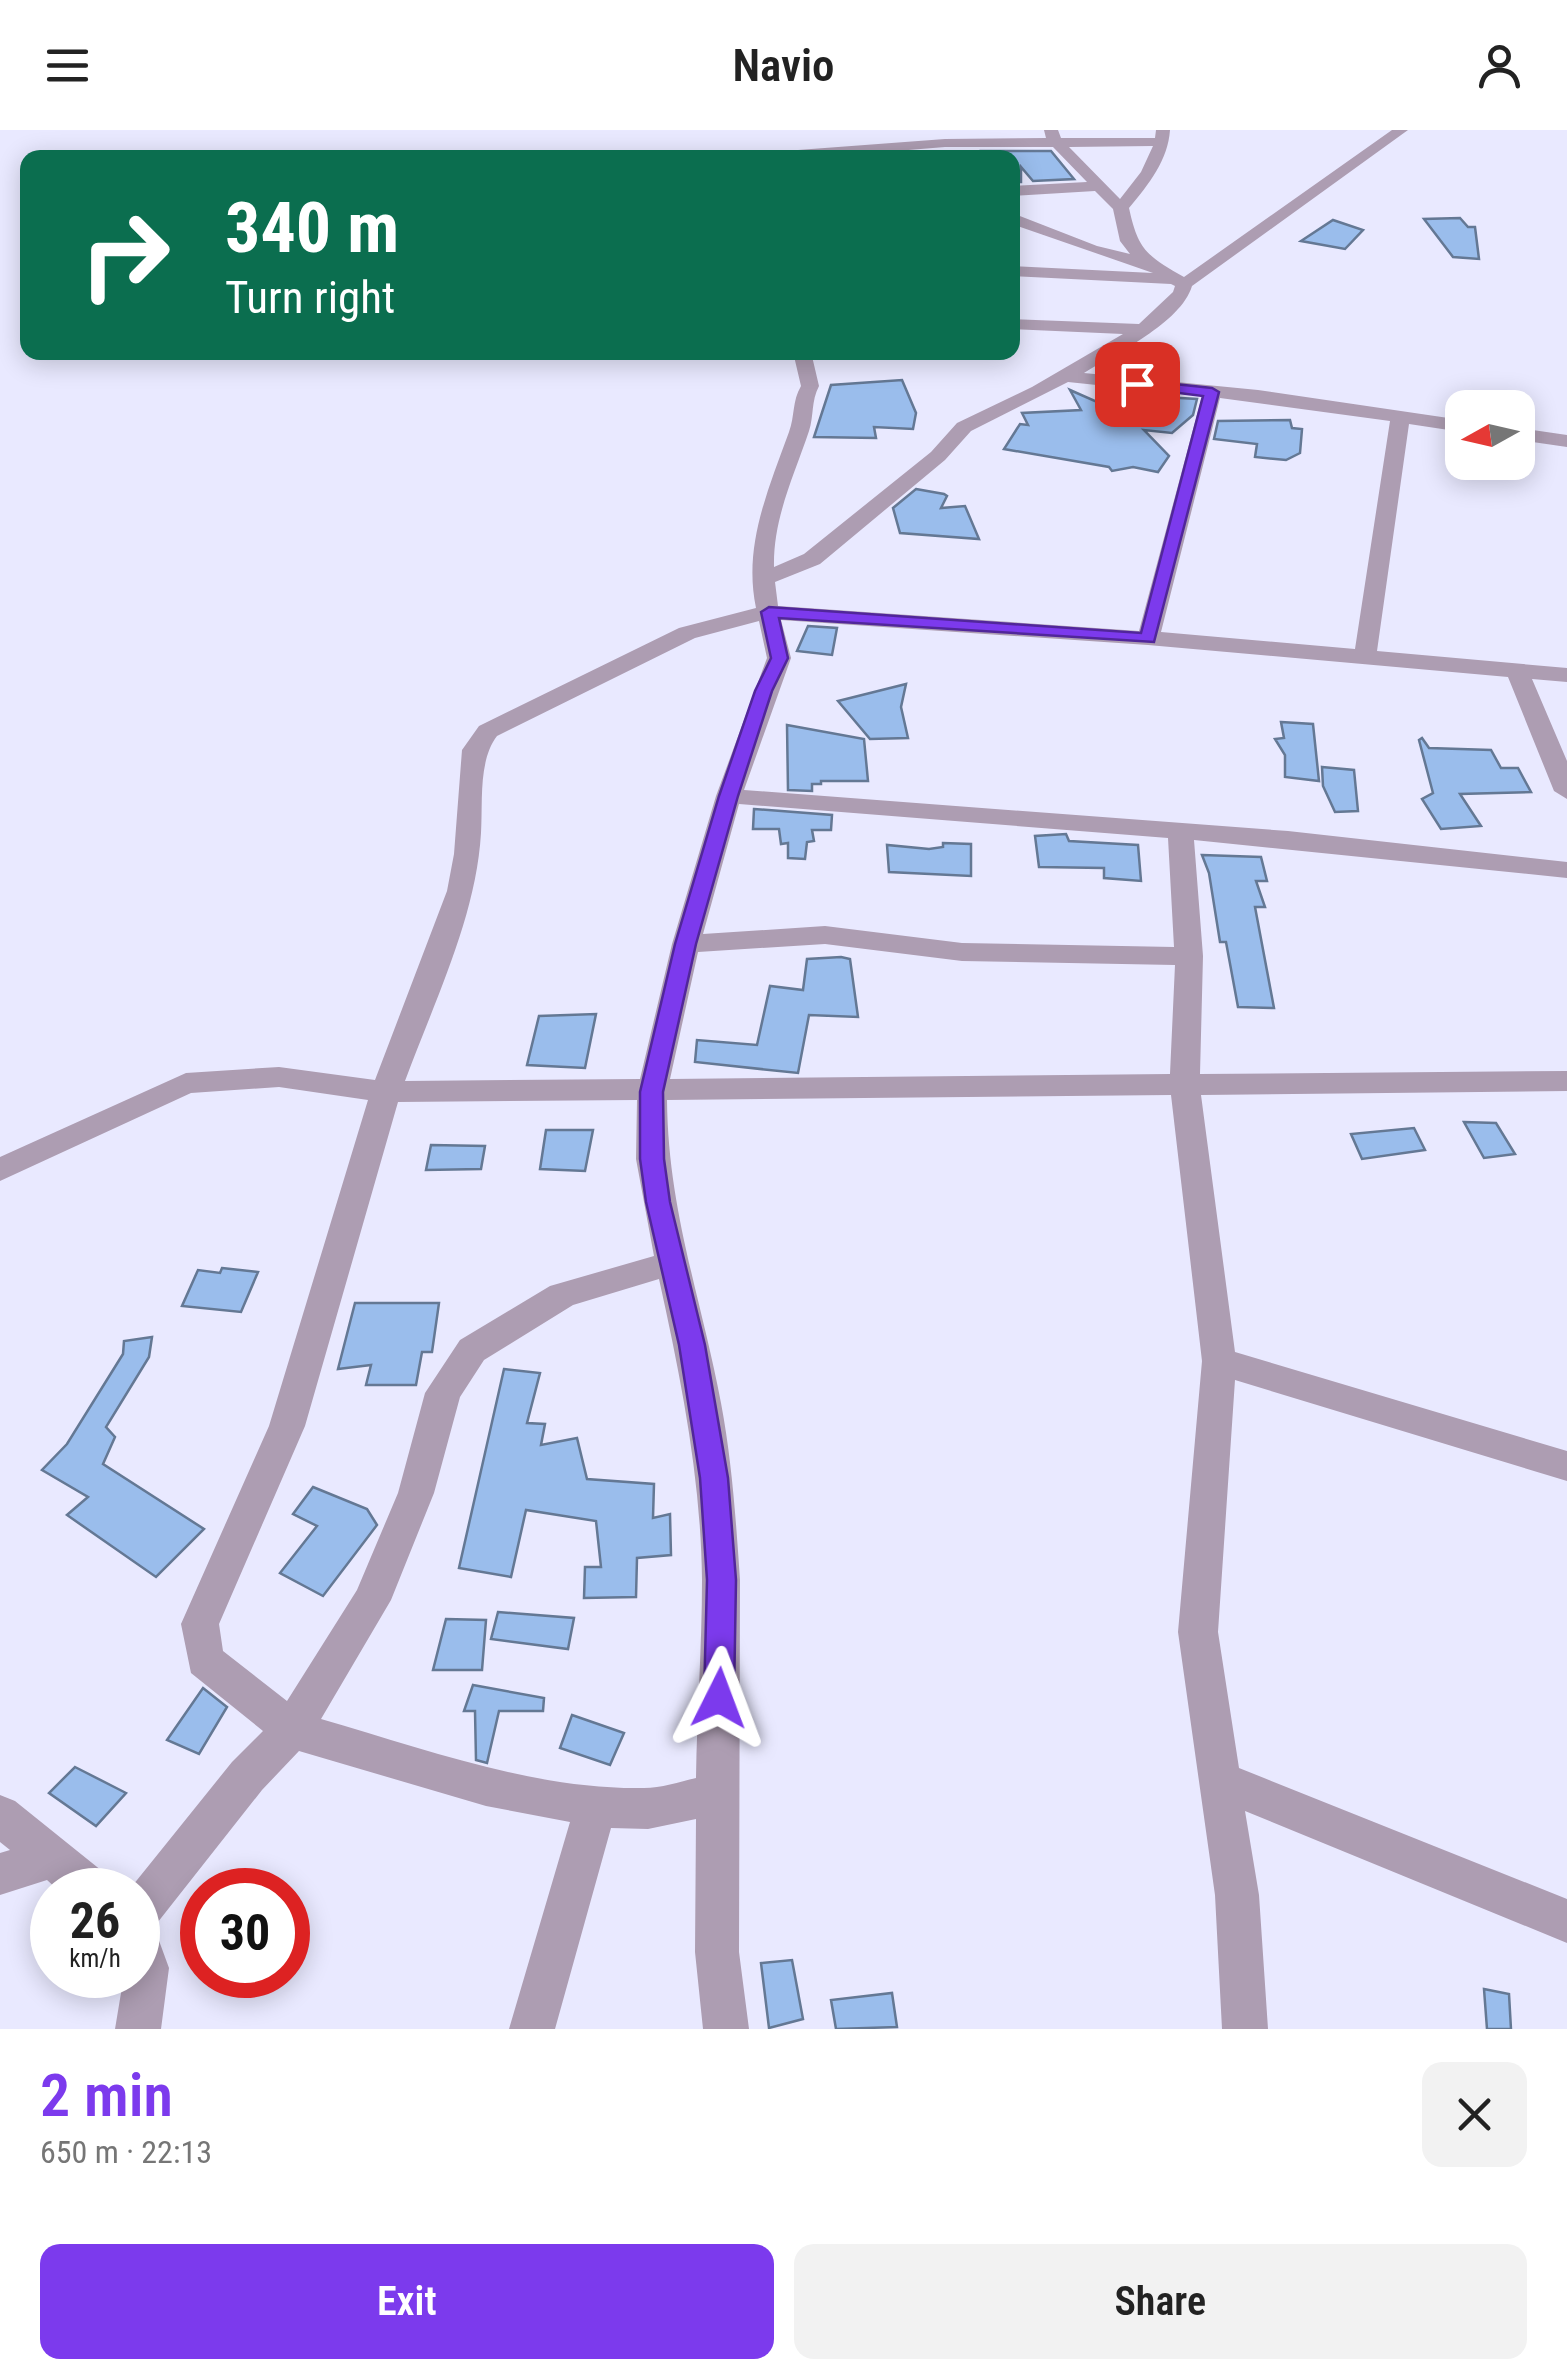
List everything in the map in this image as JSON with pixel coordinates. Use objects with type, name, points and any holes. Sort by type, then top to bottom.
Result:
[{"type":"street","points":[[1020,226],[1043,251],[1177,282],[1262,235],[1311,194],[1401,130]]},
{"type":"street","points":[[763,579],[812,560],[938,456],[964,428],[1143,330],[1181,294],[1177,282],[1147,263],[1128,241],[1120,208],[1052,135]]},
{"type":"street","points":[[866,150],[1052,135],[1164,136],[1145,177],[1120,208]]},
{"type":"street","points":[[799,150],[802,136]]},
{"type":"street","points":[[1020,191],[1099,186]]},
{"type":"street","points":[[1020,266],[1043,251],[1147,263]]},
{"type":"street","points":[[1020,324],[1143,330]]},
{"type":"street","points":[[726,2029],[717,1952],[722,1580],[714,1478],[692,1345],[652,1159],[652,1092],[686,944],[729,796],[764,691],[780,658],[763,579],[772,500],[802,426],[804,397],[810,386],[805,360]]},
{"type":"street","points":[[1063,376],[1445,424]]},
{"type":"street","points":[[1148,638],[1212,392]]},
{"type":"street","points":[[1364,658],[1400,417]]},
{"type":"street","points":[[1535,437],[1567,442]]},
{"type":"street","points":[[717,1794],[648,1809],[596,1807],[486,1786],[292,1730],[205,1660],[200,1624],[287,1426],[386,1092],[460,891],[468,835],[470,770],[474,750],[488,731],[686,634],[769,612],[1148,638],[1567,675]]},
{"type":"street","points":[[1517,671],[1567,791]]},
{"type":"street","points":[[729,796],[1180,830],[1567,870]]},
{"type":"street","points":[[1180,830],[1189,956],[1184,1086],[1219,1361],[1198,1632],[1237,1895],[1245,2029]]},
{"type":"street","points":[[686,944],[825,936],[962,952],[1189,956]]},
{"type":"street","points":[[0,1170],[186,1084],[280,1078],[386,1092],[1567,1080]]},
{"type":"street","points":[[160,1885],[247,1776],[292,1730],[372,1600],[416,1493],[443,1393],[472,1350],[562,1296],[672,1263]]},
{"type":"street","points":[[1219,1361],[1567,1466]]},
{"type":"street","points":[[1220,1780],[1567,1921]]},
{"type":"street","points":[[532,2029],[596,1807]]},
{"type":"street","points":[[0,1815],[64,1868]]},
{"type":"street","points":[[0,1874],[51,1858]]},
{"type":"street","points":[[138,2029],[142,1998]]},
{"type":"building","points":[[1020,151],[1051,151],[1074,179],[1033,181],[1021,167],[1021,182]]},
{"type":"building","points":[[1460,218],[1468,227],[1475,227],[1479,259],[1453,257],[1424,219]]},
{"type":"building","points":[[1333,220],[1363,230],[1345,249],[1301,241]]},
{"type":"building","points":[[902,380],[916,413],[913,429],[874,427],[876,438],[814,437],[831,385]]},
{"type":"building","points":[[1070,390],[1106,406],[1118,402],[1136,421],[1146,396],[1197,399],[1193,415],[1172,433],[1144,430],[1169,456],[1158,472],[1133,467],[1112,471],[1109,467],[1004,449],[1020,424],[1028,425],[1022,413],[1081,410]]},
{"type":"building","points":[[1290,420],[1292,428],[1302,429],[1300,453],[1286,460],[1255,457],[1257,444],[1214,439],[1218,421]]},
{"type":"building","points":[[916,489],[947,496],[941,508],[965,506],[979,539],[900,533],[893,508]]},
{"type":"building","points":[[808,626],[837,628],[832,655],[797,651]]},
{"type":"building","points":[[906,684],[901,707],[908,738],[870,739],[838,701]]},
{"type":"building","points":[[1281,722],[1313,724],[1319,781],[1285,777],[1285,755],[1275,739],[1284,738]]},
{"type":"building","points":[[787,725],[864,739],[868,781],[821,781],[812,784],[812,791],[788,790]]},
{"type":"building","points":[[1422,738],[1429,748],[1491,750],[1501,768],[1518,768],[1531,792],[1460,794],[1481,826],[1441,829],[1422,799],[1433,793],[1419,740]]},
{"type":"building","points":[[1322,767],[1354,770],[1358,811],[1335,812],[1323,786]]},
{"type":"building","points":[[754,809],[832,815],[831,830],[812,830],[814,841],[807,842],[805,859],[788,858],[788,843],[781,844],[779,829],[753,829]]},
{"type":"building","points":[[1066,834],[1069,841],[1138,845],[1141,881],[1104,878],[1104,868],[1039,867],[1035,836]]},
{"type":"building","points":[[943,843],[971,844],[971,876],[889,872],[887,845],[929,849],[943,847]]},
{"type":"building","points":[[1202,855],[1261,857],[1267,881],[1256,881],[1265,907],[1255,907],[1274,1008],[1238,1007],[1226,942],[1220,942],[1209,873]]},
{"type":"building","points":[[807,959],[850,959],[858,1017],[809,1015],[798,1073],[695,1062],[697,1040],[757,1045],[770,986],[803,990]]},
{"type":"building","points":[[596,1014],[585,1068],[527,1065],[539,1016]]},
{"type":"building","points":[[1464,1122],[1496,1123],[1515,1154],[1484,1158]]},
{"type":"building","points":[[1414,1128],[1425,1150],[1362,1159],[1351,1134]]},
{"type":"building","points":[[546,1130],[593,1130],[585,1171],[540,1169]]},
{"type":"building","points":[[431,1145],[485,1146],[481,1169],[426,1170]]},
{"type":"building","points":[[222,1268],[258,1272],[241,1312],[182,1306],[198,1270],[220,1273]]},
{"type":"building","points":[[355,1303],[439,1303],[432,1352],[422,1352],[416,1385],[366,1385],[371,1365],[338,1369]]},
{"type":"building","points":[[152,1337],[149,1357],[106,1427],[115,1437],[103,1464],[204,1529],[156,1577],[67,1515],[88,1497],[42,1470],[67,1444],[123,1354],[124,1341]]},
{"type":"building","points":[[504,1369],[540,1373],[527,1423],[545,1424],[541,1445],[577,1438],[587,1479],[654,1484],[653,1518],[670,1514],[671,1555],[637,1558],[636,1597],[584,1598],[585,1567],[601,1567],[596,1521],[526,1510],[511,1577],[459,1568]]},
{"type":"building","points":[[313,1487],[367,1509],[377,1525],[323,1596],[280,1573],[317,1526],[293,1514]]},
{"type":"building","points":[[498,1612],[574,1618],[568,1649],[491,1639]]},
{"type":"building","points":[[446,1619],[486,1620],[482,1670],[433,1670]]},
{"type":"building","points":[[473,1685],[544,1698],[543,1711],[499,1711],[487,1763],[476,1760],[475,1711],[464,1711]]},
{"type":"building","points":[[203,1688],[227,1707],[199,1754],[167,1740]]},
{"type":"building","points":[[572,1715],[624,1733],[610,1765],[560,1748]]},
{"type":"building","points":[[75,1767],[126,1793],[96,1826],[49,1793]]},
{"type":"building","points":[[792,1960],[803,2019],[769,2028],[761,1963]]},
{"type":"building","points":[[1484,1989],[1509,1994],[1511,2029],[1487,2029]]},
{"type":"building","points":[[892,1993],[897,2027],[836,2029],[831,2000]]},
{"type":"route","points":[[719,1698],[722,1580],[714,1478],[692,1345],[658,1202],[652,1159],[652,1092],[686,944],[729,796],[764,691],[780,658],[769,612],[1148,638],[1212,392],[1137,384]]}]
